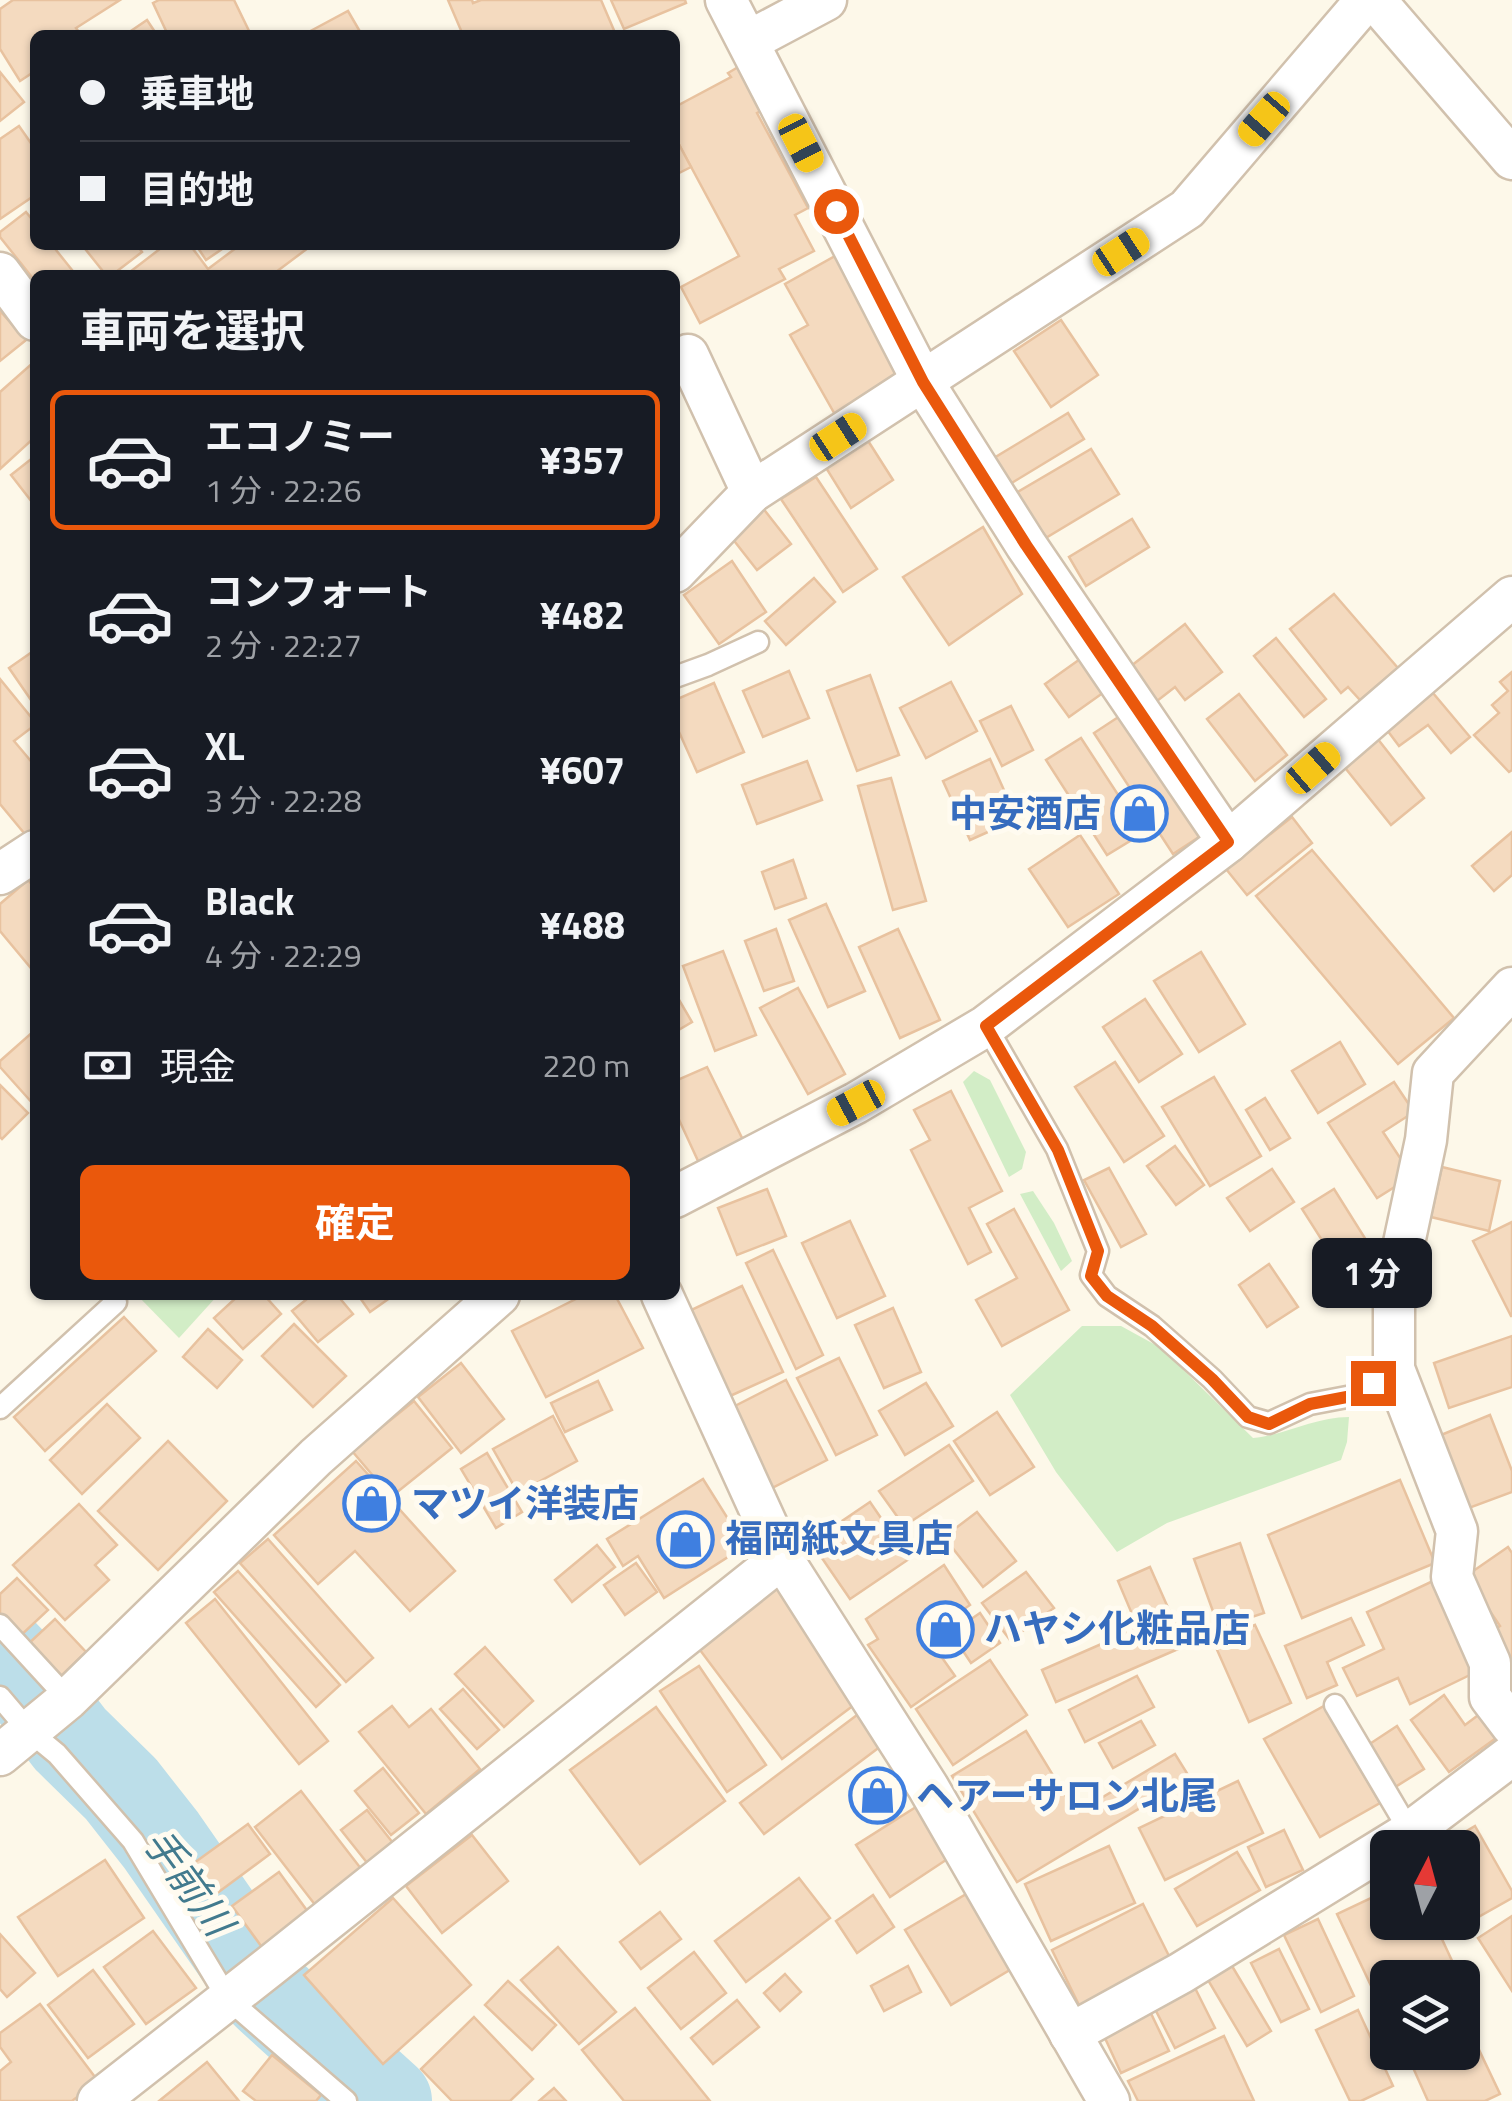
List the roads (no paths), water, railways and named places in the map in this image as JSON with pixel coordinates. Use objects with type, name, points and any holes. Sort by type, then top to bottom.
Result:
[{"type":"street","points":[[726,0],[923,382],[1037,561],[1228,842]]},
{"type":"street","points":[[749,41],[826,0]]},
{"type":"street","points":[[680,567],[752,492],[1187,208],[1366,0]]},
{"type":"street","points":[[1375,0],[1512,159]]},
{"type":"street","points":[[0,273],[30,313]]},
{"type":"street","points":[[688,355],[752,492]]},
{"type":"street","points":[[680,1194],[856,1103],[986,1026],[1228,842],[1512,597]]},
{"type":"street","points":[[0,874],[30,854]]},
{"type":"street","points":[[1512,988],[1433,1073],[1426,1140],[1394,1290],[1394,1370],[1456,1531],[1452,1577],[1490,1663],[1490,1697],[1512,1726]]},
{"type":"street","points":[[14,1742],[68,1699],[316,1457],[493,1300]]},
{"type":"street","points":[[664,1300],[782,1558],[928,1787],[1109,2101]]},
{"type":"street","points":[[98,2101],[782,1558]]},
{"type":"street","points":[[1413,1830],[1512,1755]]},
{"type":"street","points":[[1070,2034],[1181,1973],[1370,1857]]},
{"type":"lane","points":[[680,675],[758,642]]},
{"type":"lane","points":[[986,1026],[1058,1150],[1098,1251],[1091,1276],[1107,1296],[1152,1326],[1212,1379],[1248,1417],[1269,1424],[1310,1404],[1352,1396],[1394,1370]]},
{"type":"lane","points":[[0,1408],[116,1302]]},
{"type":"lane","points":[[0,1625],[68,1699]]},
{"type":"lane","points":[[0,1697],[14,1742],[57,1754],[133,1841],[228,1999],[346,2101]]},
{"type":"lane","points":[[1334,1705],[1409,1830]]},
{"type":"waterway","name":"手前川","points":[[0,1652],[70,1739],[121,1789],[161,1840],[268,1994],[386,2101]]},
{"type":"place","name":"中安酒店","points":[[1140,814]]},
{"type":"place","name":"マツイ洋装店","points":[[372,1504]]},
{"type":"place","name":"福岡紙文具店","points":[[686,1539]]},
{"type":"place","name":"ハヤシ化粧品店","points":[[945,1629]]},
{"type":"place","name":"ヘアーサロン北尾","points":[[877,1796]]}]
